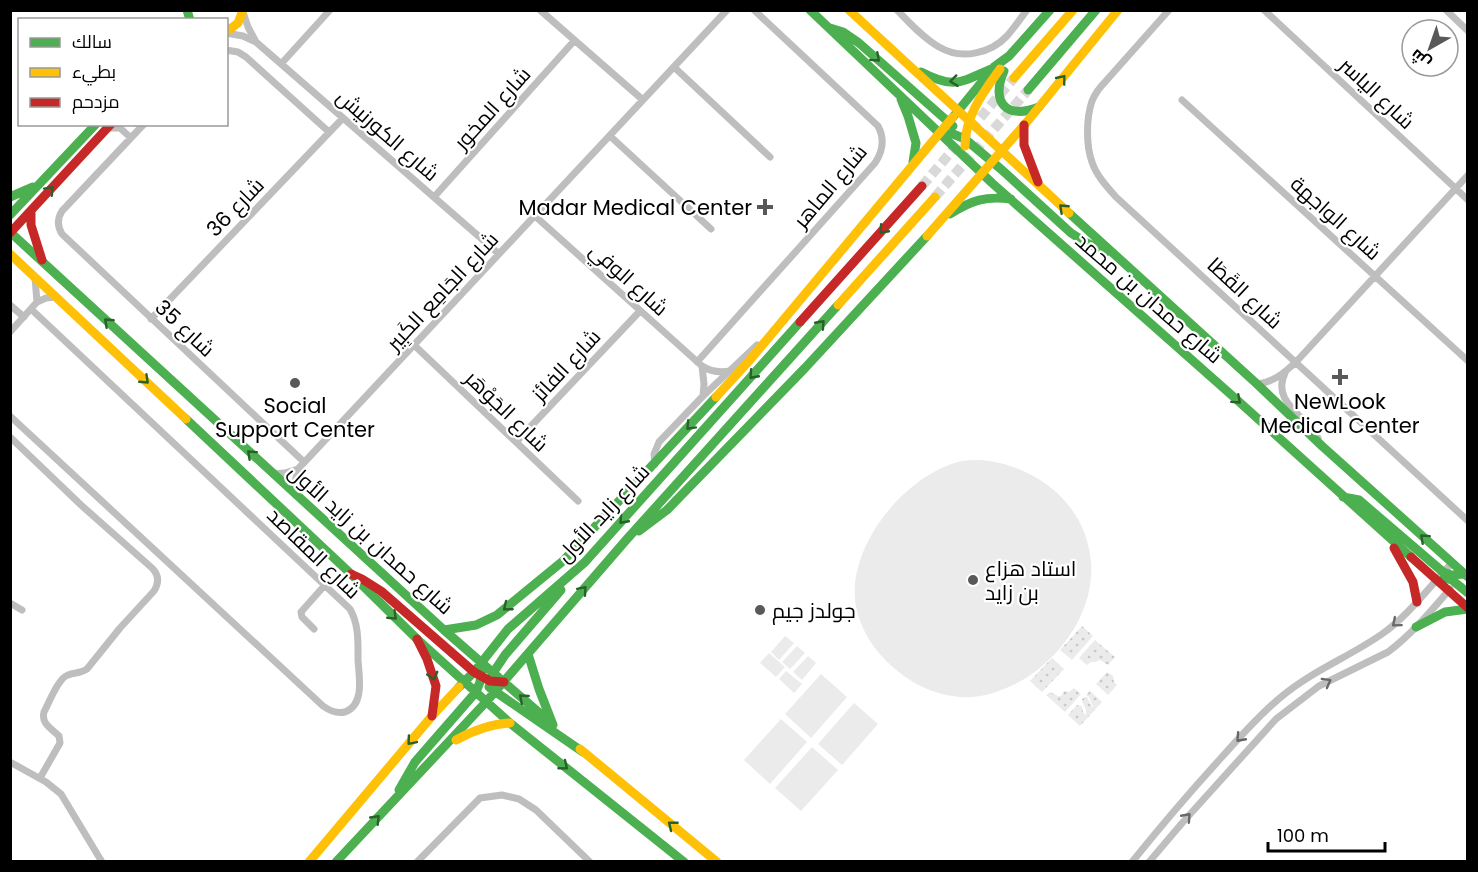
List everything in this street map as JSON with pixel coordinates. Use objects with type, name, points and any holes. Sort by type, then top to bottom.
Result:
[{"type":"main road","name":"شارع حمدان بن محمد","points":[[810,10],[981,173],[1228,391],[1467,609]]},
{"type":"main road","name":"شارع حمدان بن محمد","points":[[849,10],[1322,446],[1466,575]]},
{"type":"main road","points":[[981,173],[969,155],[965,137],[969,122],[982,95],[1009,56],[1050,10]]},
{"type":"main road","points":[[1014,78],[1073,10]]},
{"type":"main road","points":[[1028,90],[1096,10]]},
{"type":"main road","points":[[627,539],[668,510],[823,347],[1024,125],[1118,10]]},
{"type":"main road","points":[[228,30],[238,23],[243,11]]},
{"type":"main road","points":[[827,27],[852,37],[1071,233],[1115,256]]},
{"type":"main road","points":[[915,70],[950,83],[964,80],[994,67],[1009,56]]},
{"type":"main road","points":[[1009,56],[998,90],[1002,102],[1016,112],[1028,112],[1039,107]]},
{"type":"main road","points":[[508,629],[563,561],[724,389],[994,67]]},
{"type":"main road","points":[[898,93],[916,143],[912,164]]},
{"type":"main road","points":[[1024,125],[1024,145],[1041,188]]},
{"type":"main road","points":[[10,215],[94,126]]},
{"type":"main road","points":[[11,232],[110,126]]},
{"type":"main road","points":[[939,133],[965,137],[989,151],[1001,151]]},
{"type":"main road","points":[[10,197],[40,183]]},
{"type":"main road","name":"شارع زايد الأول","points":[[336,861],[486,702],[486,680],[481,662],[508,629],[585,562],[922,186]]},
{"type":"main road","name":"شارع زايد الأول","points":[[309,861],[432,716],[464,682],[486,680],[504,682],[627,539],[935,197]]},
{"type":"main road","points":[[939,221],[981,198],[1011,199]]},
{"type":"main road","points":[[31,211],[31,225],[43,262]]},
{"type":"main road","name":"شارع حمدان بن زايد الأول","points":[[11,232],[481,662],[486,680],[504,682],[583,752],[717,861]]},
{"type":"main road","name":"شارع حمدان بن زايد الأول","points":[[10,254],[486,702],[684,861]]},
{"type":"main road","points":[[1343,497],[1359,500],[1443,572],[1451,575],[1466,575]]},
{"type":"main road","points":[[1388,537],[1409,573],[1417,602]]},
{"type":"main road","points":[[444,630],[476,625],[497,615],[563,561]]},
{"type":"main road","points":[[393,801],[415,762],[585,562]]},
{"type":"main road","points":[[351,574],[390,598],[486,680],[583,752]]},
{"type":"main road","points":[[1436,580],[1448,578],[1467,593]]},
{"type":"main road","points":[[1416,627],[1445,612],[1467,609]]},
{"type":"main road","points":[[417,639],[428,659],[436,686],[432,716]]},
{"type":"main road","points":[[528,654],[553,725]]},
{"type":"main road","points":[[447,744],[479,727],[510,723]]},
{"type":"street","points":[[281,64],[330,10]]},
{"type":"street","points":[[540,10],[643,100]]},
{"type":"street","name":"شارع الجَامِع الكَبِير","points":[[298,469],[727,10]]},
{"type":"street","name":"شارع الماهر","points":[[699,364],[875,163],[883,146],[878,126],[754,10]]},
{"type":"street","points":[[897,10],[939,48],[963,54],[983,51],[995,45],[1006,36],[1027,10]]},
{"type":"street","name":"شارع القَطَا","points":[[1169,10],[1097,91],[1092,100],[1089,148],[1096,171],[1116,197],[1467,521]]},
{"type":"street","name":"شارع الياسر","points":[[1264,10],[1467,200]]},
{"type":"street","points":[[1446,10],[1467,31]]},
{"type":"street","name":"شارع الكورنيش","points":[[243,11],[256,42]]},
{"type":"street","name":"شارع الكورنيش","points":[[228,32],[256,42],[499,254]]},
{"type":"street","name":"شارع المخور","points":[[434,197],[574,41]]},
{"type":"street","points":[[228,50],[238,52],[246,57],[329,132]]},
{"type":"street","points":[[674,67],[770,157]]},
{"type":"street","name":"شارع الواجهة","points":[[1182,100],[1467,361]]},
{"type":"street","name":"شارع 36","points":[[151,319],[343,118]]},
{"type":"street","points":[[110,126],[120,128],[131,138],[139,126]]},
{"type":"street","points":[[610,136],[711,229]]},
{"type":"street","name":"شارع 35","points":[[131,138],[62,211],[58,220],[62,234],[304,462]]},
{"type":"street","points":[[1257,384],[1273,380],[1296,362],[1467,175]]},
{"type":"street","name":"شارع الوفي","points":[[535,216],[699,364]]},
{"type":"street","points":[[35,277],[37,302]]},
{"type":"street","points":[[10,332],[37,302],[56,297]]},
{"type":"street","points":[[10,305],[24,317]]},
{"type":"street","name":"شارع المقاصد","points":[[10,416],[323,706],[336,713],[343,713],[355,705],[360,692],[357,628],[350,609],[31,309]]},
{"type":"street","name":"شارع الفائز","points":[[516,442],[640,311]]},
{"type":"street","points":[[655,464],[654,454],[658,442],[730,370],[773,332]]},
{"type":"street","name":"شارع الجَوْهَر","points":[[414,345],[578,501]]},
{"type":"street","points":[[699,364],[713,372],[730,370]]},
{"type":"street","points":[[699,364],[704,384],[703,396]]},
{"type":"street","points":[[1286,370],[1281,382],[1282,395],[1311,428],[1322,446]]},
{"type":"street","points":[[10,436],[81,505],[152,568],[158,579],[158,585],[154,591],[87,669],[81,673],[68,674],[60,681],[43,718],[44,723],[61,740],[40,778]]},
{"type":"street","points":[[273,474],[298,469]]},
{"type":"street","points":[[296,495],[295,482],[298,469]]},
{"type":"street","points":[[1132,861],[1198,783],[1256,720],[1309,676],[1379,636],[1397,622],[1452,563]]},
{"type":"street","points":[[1149,861],[1276,719],[1319,686],[1388,652],[1416,627],[1466,575]]},
{"type":"street","points":[[314,629],[302,617],[301,612],[325,585]]},
{"type":"street","points":[[10,603],[22,610]]},
{"type":"street","points":[[10,762],[56,789],[65,799],[102,861]]},
{"type":"street","points":[[417,861],[480,798],[502,795],[519,799],[536,810],[591,861]]},
{"type":"shaded area","name":"استاد هزاع بن زايد","points":[[981,460],[1001,463],[1039,479],[1068,505],[1087,541],[1091,562],[1091,581],[1087,599],[1071,633],[1047,662],[1032,674],[1003,689],[981,696],[960,697],[942,694],[916,684],[881,656],[862,625],[856,607],[855,585],[860,562],[869,540],[882,518],[899,499],[937,470],[961,461]]},
{"type":"shaded area","points":[[1082,626],[1093,636],[1072,660],[1060,650]]},
{"type":"shaded area","points":[[785,636],[794,643],[779,660],[771,652]]},
{"type":"shaded area","points":[[1095,640],[1115,657],[1108,665],[1100,660],[1087,665],[1079,658]]},
{"type":"shaded area","points":[[797,646],[805,653],[790,669],[782,662]]},
{"type":"shaded area","points":[[769,653],[785,667],[776,677],[760,663]]},
{"type":"shaded area","points":[[808,656],[816,663],[802,680],[793,672]]},
{"type":"shaded area","points":[[1052,658],[1064,669],[1042,692],[1030,681]]},
{"type":"shaded area","points":[[786,671],[802,684],[794,693],[779,679]]},
{"type":"shaded area","points":[[1107,672],[1113,676],[1117,685],[1108,695],[1096,684]]},
{"type":"shaded area","points":[[821,674],[847,697],[811,738],[785,714]]},
{"type":"shaded area","points":[[1074,688],[1081,694],[1065,712],[1046,695],[1050,692],[1061,696],[1064,691],[1069,692]]},
{"type":"shaded area","points":[[1090,691],[1102,702],[1080,726],[1068,715],[1077,705],[1082,706],[1086,715],[1082,699],[1087,697],[1093,707],[1086,695]]},
{"type":"shaded area","points":[[854,703],[878,724],[842,765],[818,744]]},
{"type":"shaded area","points":[[781,719],[807,742],[770,784],[744,760]]},
{"type":"shaded area","points":[[812,747],[838,770],[801,811],[775,788]]},
{"type":"tunnel","points":[[922,186],[1014,78]]},
{"type":"tunnel","points":[[935,197],[1028,90]]},
{"type":"traffic: fast","points":[[187,10],[189,18]]},
{"type":"traffic: fast","points":[[810,10],[992,183],[1411,557]]},
{"type":"traffic: fast","points":[[953,117],[994,67],[1009,56],[1050,10]]},
{"type":"traffic: fast","points":[[1028,90],[1096,10]]},
{"type":"traffic: fast","points":[[830,28],[843,32],[859,43],[953,126]]},
{"type":"traffic: fast","points":[[921,72],[941,81],[956,82],[991,69]]},
{"type":"traffic: fast","points":[[1004,71],[999,92],[1004,106],[1018,111],[1039,107]]},
{"type":"traffic: fast","points":[[901,99],[916,143],[913,162]]},
{"type":"traffic: fast","points":[[10,215],[94,126]]},
{"type":"traffic: fast","points":[[939,133],[953,134],[965,139],[1071,233],[1106,252]]},
{"type":"traffic: fast","points":[[10,197],[33,187]]},
{"type":"traffic: fast","points":[[950,214],[979,200],[1011,199]]},
{"type":"traffic: fast","points":[[1069,213],[1468,577]]},
{"type":"traffic: fast","points":[[10,232],[444,630],[552,724]]},
{"type":"traffic: fast","points":[[639,531],[667,510],[805,368],[927,236]]},
{"type":"traffic: fast","points":[[336,862],[486,702],[627,539],[838,305]]},
{"type":"traffic: fast","points":[[459,687],[508,629],[585,562],[800,322]]},
{"type":"traffic: fast","points":[[444,630],[476,625],[497,615],[563,561],[716,397]]},
{"type":"traffic: fast","points":[[186,419],[417,639],[510,723],[684,862]]},
{"type":"traffic: fast","points":[[1343,497],[1359,500],[1443,572],[1451,575],[1464,574]]},
{"type":"traffic: fast","points":[[1444,578],[1452,580],[1468,593]]},
{"type":"traffic: fast","points":[[489,687],[493,673],[505,655],[561,590]]},
{"type":"traffic: fast","points":[[1416,627],[1445,612],[1468,609]]},
{"type":"traffic: fast","points":[[528,654],[553,725]]},
{"type":"traffic: fast","points":[[399,790],[415,762],[476,692],[481,671]]},
{"type":"traffic: fast","points":[[490,688],[583,752]]},
{"type":"traffic: slow","points":[[228,30],[238,23],[243,10]]},
{"type":"traffic: slow","points":[[849,10],[1069,213]]},
{"type":"traffic: slow","points":[[1014,78],[1073,10]]},
{"type":"traffic: slow","points":[[927,236],[1026,123],[1118,10]]},
{"type":"traffic: slow","points":[[965,146],[972,115],[981,96],[1000,69]]},
{"type":"traffic: slow","points":[[716,397],[749,361],[953,117]]},
{"type":"traffic: slow","points":[[838,305],[935,197]]},
{"type":"traffic: slow","points":[[10,254],[186,419]]},
{"type":"traffic: slow","points":[[309,862],[459,687]]},
{"type":"traffic: slow","points":[[456,740],[482,728],[510,723]]},
{"type":"traffic: slow","points":[[580,749],[717,862]]},
{"type":"traffic: jam","points":[[1024,125],[1024,145],[1038,182]]},
{"type":"traffic: jam","points":[[10,233],[109,126]]},
{"type":"traffic: jam","points":[[800,322],[922,186]]},
{"type":"traffic: jam","points":[[31,211],[31,225],[42,260]]},
{"type":"traffic: jam","points":[[1394,548],[1413,582],[1417,602]]},
{"type":"traffic: jam","points":[[1411,557],[1468,608]]},
{"type":"traffic: jam","points":[[351,574],[381,591],[474,672],[490,681],[504,682]]},
{"type":"traffic: jam","points":[[417,639],[436,686],[432,716]]},
{"type":"place","name":"Madar Medical Center","points":[[765,207]]},
{"type":"place","name":"NewLook Medical Center","points":[[1340,377]]},
{"type":"place","name":"Social Support Center","points":[[295,383]]},
{"type":"place","name":"استاد هزاع بن زايد","points":[[973,580]]},
{"type":"place","name":"جولدز جيم","points":[[760,610]]}]
